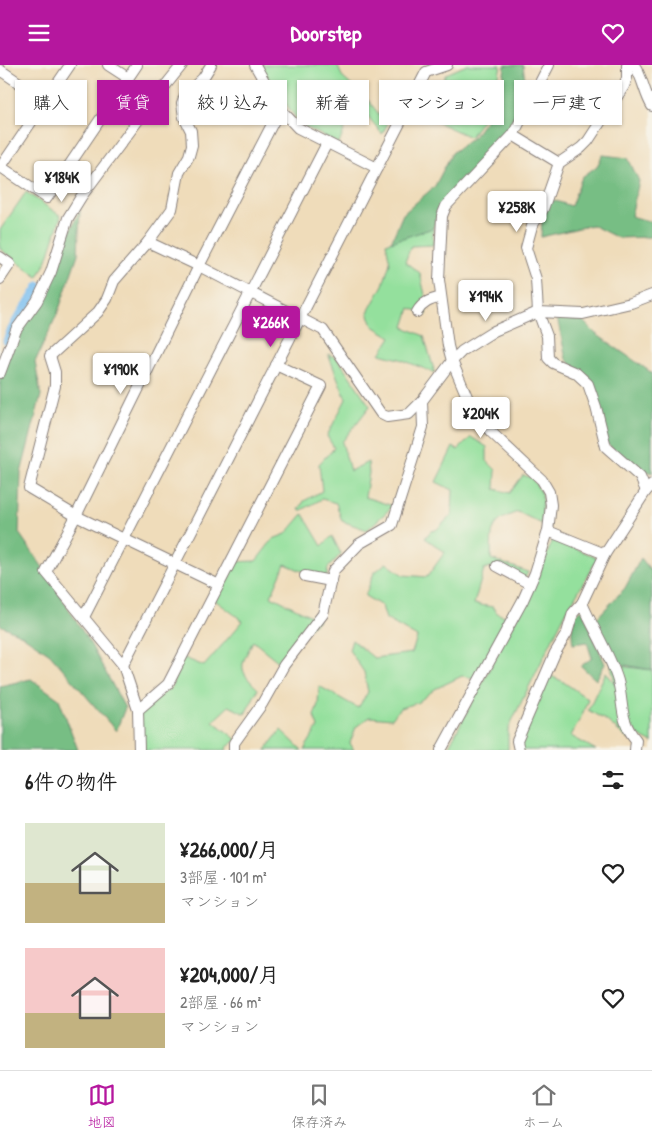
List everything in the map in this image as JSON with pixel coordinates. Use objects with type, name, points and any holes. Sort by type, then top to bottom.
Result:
[{"type":"street","points":[[60,80],[70,65]]},
{"type":"street","points":[[108,65],[128,78]]},
{"type":"street","points":[[29,125],[0,167],[47,198],[137,65]]},
{"type":"street","points":[[0,373],[16,330],[36,301],[51,272],[68,217],[139,119],[182,65]]},
{"type":"street","points":[[211,65],[203,78],[185,95],[182,103],[184,117],[191,131],[192,145],[189,156],[179,173],[172,209],[148,242],[114,281],[108,299],[98,312],[50,356],[55,372],[55,386],[28,488],[76,516],[219,585]]},
{"type":"street","points":[[255,65],[264,80]]},
{"type":"street","points":[[123,665],[426,72],[447,65]]},
{"type":"street","points":[[442,750],[530,583],[548,531],[551,505],[549,492],[542,480],[491,432],[473,411],[452,361],[448,346],[439,280],[442,216],[446,206],[513,135],[549,65]]},
{"type":"street","points":[[519,750],[517,741],[555,653],[567,633],[573,613],[582,603],[605,554],[649,488],[640,477],[606,447],[588,384],[576,373],[553,363],[548,358],[547,336],[538,312],[536,279],[526,248],[532,226],[543,209],[560,163],[588,141],[624,86],[627,79],[627,65]]},
{"type":"street","points":[[634,65],[638,71],[646,97],[652,106]]},
{"type":"street","points":[[0,70],[15,80]]},
{"type":"street","points":[[287,116],[298,128],[377,168]]},
{"type":"street","points":[[139,750],[138,710],[123,665],[46,572],[76,516],[199,265],[272,125]]},
{"type":"street","points":[[513,135],[560,163]]},
{"type":"street","points":[[84,617],[327,143]]},
{"type":"street","points":[[148,242],[199,265],[323,330],[380,414],[388,417],[409,414],[422,401],[452,361],[462,351],[494,331],[538,312],[582,314],[605,311],[652,295]]},
{"type":"street","points":[[0,257],[10,264],[0,279]]},
{"type":"street","points":[[417,312],[421,304],[441,297]]},
{"type":"street","points":[[138,710],[168,684],[322,386],[276,365]]},
{"type":"street","points":[[234,750],[234,743],[262,704],[284,665],[323,614],[333,571],[359,544],[392,525],[423,427],[422,401]]},
{"type":"street","points":[[548,531],[605,554]]},
{"type":"street","points":[[497,566],[530,583]]},
{"type":"street","points":[[305,576],[331,581]]},
{"type":"street","points":[[582,603],[618,682],[622,712],[628,731],[636,740],[635,750]]},
{"type":"green space","points":[[259,65],[337,65],[345,80],[297,80],[297,120],[287,105],[287,80],[269,80]]},
{"type":"green space","points":[[467,65],[501,65],[498,80],[444,80],[446,74]]},
{"type":"green space","points":[[505,65],[523,65],[525,80],[514,80],[514,123],[465,179],[441,203],[433,228],[391,242],[403,214],[435,186],[452,153],[474,136],[482,125],[504,125]]},
{"type":"green space","points":[[369,101],[379,114],[379,125],[387,125],[382,134],[369,118]]},
{"type":"green space","points":[[302,125],[346,125],[339,144]]},
{"type":"green space","points":[[443,125],[478,125],[470,137]]},
{"type":"green space","points":[[603,155],[628,158],[639,181],[631,216],[652,222],[652,234],[650,237],[618,238],[592,225],[541,237],[542,219],[550,199],[571,206],[582,177],[597,166]]},
{"type":"green space","points":[[26,192],[61,216],[47,260],[38,277],[0,249],[0,230]]},
{"type":"green space","points":[[80,210],[78,254],[58,312],[35,362],[41,395],[21,473],[19,533],[46,572],[91,645],[125,708],[116,731],[50,654],[22,635],[0,625],[0,368],[43,289]]},
{"type":"green space","points":[[433,228],[433,245],[411,246],[405,262],[420,273],[426,299],[427,315],[410,308],[404,327],[424,336],[435,373],[400,359],[380,354],[391,337],[373,326],[368,312],[383,285],[390,263],[386,243]]},
{"type":"green space","points":[[557,317],[583,321],[596,334],[652,373],[652,473],[633,466],[607,444],[592,387],[566,359]]},
{"type":"green space","points":[[328,354],[338,359],[370,406],[342,442],[350,471],[368,462],[369,473],[365,497],[393,506],[367,530],[342,521],[336,503],[322,499],[299,510],[304,501],[322,491],[319,464],[334,448],[327,436],[346,399]]},
{"type":"green space","points":[[471,437],[487,447],[487,461],[496,470],[495,489],[510,493],[523,475],[532,478],[542,494],[542,524],[518,512],[501,520],[492,534],[491,559],[528,572],[524,580],[490,567],[484,569],[474,604],[493,607],[498,614],[508,617],[480,679],[462,676],[435,689],[417,703],[400,708],[392,719],[369,717],[356,727],[350,743],[354,750],[304,750],[318,727],[314,716],[318,704],[319,686],[358,708],[368,692],[364,672],[349,650],[352,640],[374,658],[412,653],[417,637],[386,619],[382,606],[365,596],[374,573],[386,563],[403,575],[427,577],[445,552],[425,538],[452,515],[453,490],[436,482],[453,447],[458,450]]},
{"type":"green space","points":[[303,514],[322,546],[332,536],[341,554],[328,568],[326,581],[285,564],[271,596],[319,620],[297,638],[280,663],[253,641],[243,666],[246,676],[258,689],[245,714],[229,706],[213,721],[237,740],[226,748],[227,750],[144,750],[139,743],[138,710],[171,688],[182,657],[204,666],[243,621],[212,598],[231,562],[256,561],[273,539],[286,534]]},
{"type":"green space","points":[[553,539],[598,558],[565,614],[508,729],[508,750],[447,750],[538,577]]},
{"type":"green space","points":[[641,558],[652,572],[652,670],[613,663],[595,620],[625,588]]},
{"type":"green space","points":[[582,609],[605,664],[596,680],[581,666],[592,658],[587,642],[573,644],[574,620]]},
{"type":"green space","points":[[611,665],[652,670],[652,743],[641,737],[625,720],[622,720],[629,740],[607,721],[588,710],[606,672],[615,684]]},
{"type":"green space","points":[[546,674],[562,681],[588,699],[571,736],[596,750],[518,750]]},
{"type":"green space","points":[[31,679],[59,699],[78,750],[0,750],[0,686]]},
{"type":"green space","points":[[281,730],[302,750],[265,750]]},
{"type":"waterway","points":[[7,341],[18,318],[39,286]]}]
